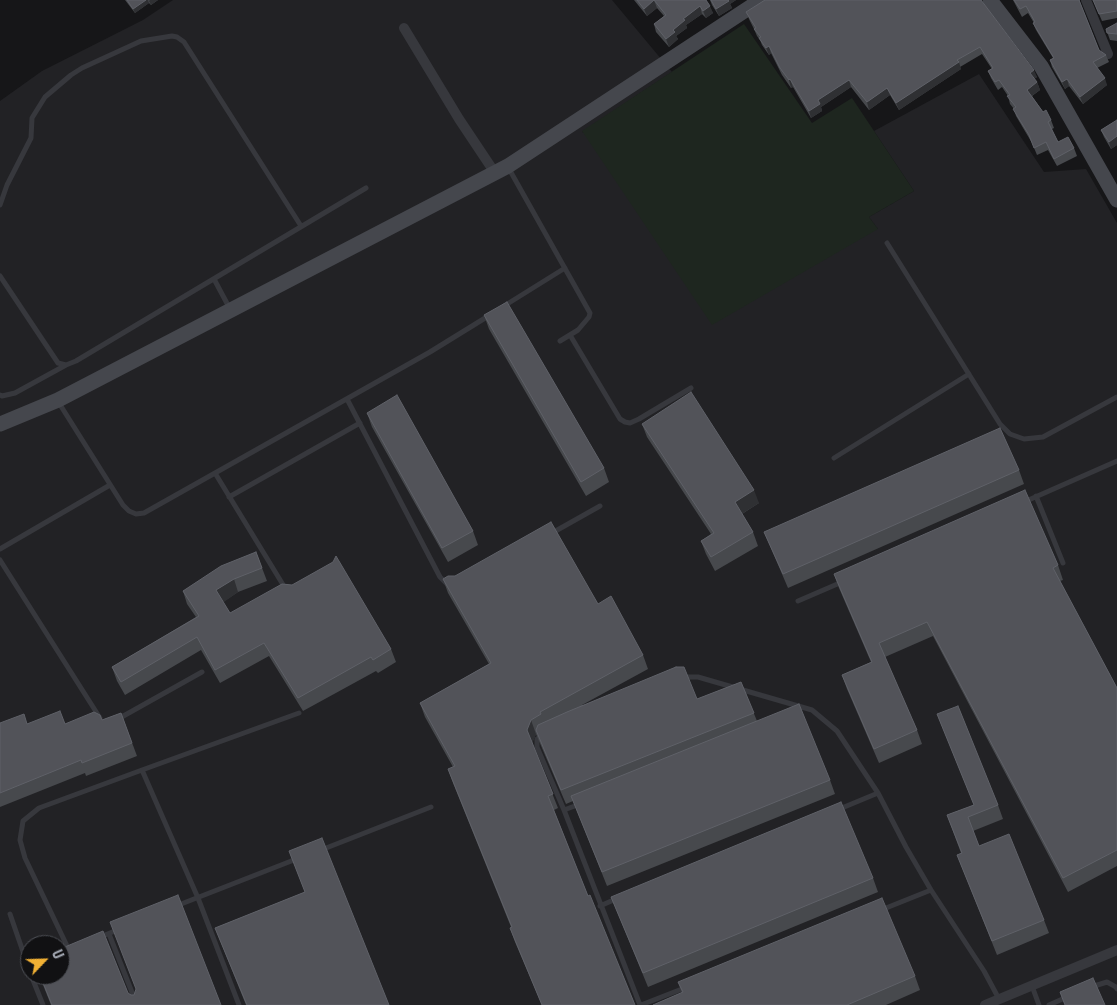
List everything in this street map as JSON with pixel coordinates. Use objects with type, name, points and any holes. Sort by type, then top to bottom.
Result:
[{"type":"street","points":[[0,424],[58,400],[501,170],[761,0]]},
{"type":"street","points":[[990,0],[1042,66],[1116,195]]},
{"type":"street","points":[[1086,0],[1108,54]]},
{"type":"street","points":[[404,28],[459,119],[501,170]]},
{"type":"street","points":[[985,1005],[1117,950]]},
{"type":"lane","points":[[0,205],[7,185],[31,138],[34,114],[45,97],[71,75],[88,65],[141,41],[172,36],[184,42],[301,226]]},
{"type":"lane","points":[[501,170],[565,268],[590,312],[589,317],[578,330],[560,341]]},
{"type":"lane","points":[[0,395],[15,393],[76,361],[366,188]]},
{"type":"lane","points":[[887,243],[1000,424],[1010,434],[1024,439],[1043,437],[1117,398]]},
{"type":"lane","points":[[58,400],[123,505],[129,511],[136,514],[144,513],[430,352],[565,268]]},
{"type":"lane","points":[[0,276],[58,362],[66,365]]},
{"type":"lane","points":[[214,279],[230,310]]},
{"type":"lane","points":[[570,335],[620,419],[625,422],[630,423],[639,419],[691,388]]},
{"type":"lane","points":[[834,458],[969,374]]},
{"type":"lane","points":[[347,399],[440,577],[446,584],[451,586]]},
{"type":"lane","points":[[230,496],[360,424]]},
{"type":"lane","points":[[1018,504],[1117,461]]},
{"type":"lane","points":[[215,473],[288,592],[278,595]]},
{"type":"lane","points":[[0,549],[110,484]]},
{"type":"lane","points":[[1036,496],[1063,563]]},
{"type":"lane","points":[[550,534],[600,506]]},
{"type":"lane","points":[[0,560],[101,721],[109,723],[202,672]]},
{"type":"lane","points":[[798,601],[851,578]]},
{"type":"lane","points":[[674,677],[698,677],[812,710],[838,730],[878,793],[931,890],[984,971],[999,999]]},
{"type":"lane","points":[[803,714],[812,710]]},
{"type":"lane","points":[[62,935],[25,858],[20,840],[23,821],[39,808],[299,713]]},
{"type":"lane","points":[[548,732],[540,736],[536,744],[564,810],[640,1005],[695,983]]},
{"type":"lane","points":[[142,770],[198,898],[239,1005]]},
{"type":"lane","points":[[833,811],[878,793]]},
{"type":"lane","points":[[564,810],[583,803]]},
{"type":"lane","points":[[314,852],[431,807]]},
{"type":"lane","points":[[171,908],[306,856]]},
{"type":"lane","points":[[877,912],[931,890]]},
{"type":"lane","points":[[600,906],[627,895]]},
{"type":"lane","points":[[10,914],[20,942]]},
{"type":"lane","points":[[93,940],[126,927]]},
{"type":"lane","points":[[109,934],[137,1005]]},
{"type":"lane","points":[[70,950],[77,947]]},
{"type":"lane","points":[[1083,991],[1107,982],[1117,989]]},
{"type":"lane","points":[[36,985],[43,1005]]},
{"type":"lane","points":[[1032,986],[1039,1005]]},
{"type":"lane","points":[[1049,1005],[1074,994]]},
{"type":"shaded area","points":[[173,0],[612,0],[672,72],[582,132],[878,229],[869,217],[914,191],[874,131],[979,74],[1044,172],[1086,169],[1117,223],[1117,1005],[0,1005],[0,101],[42,71],[143,20]]},
{"type":"shaded area","points":[[744,24],[812,123],[852,98],[914,191],[869,217],[878,229],[712,325],[582,131]]},
{"type":"building","points":[[127,0],[146,0],[133,9]]},
{"type":"building","points":[[637,0],[654,0],[644,9]]},
{"type":"building","points":[[654,0],[706,0],[710,6],[703,11],[700,6],[683,19],[685,20],[673,30],[675,32],[666,39],[654,24],[666,15]]},
{"type":"building","points":[[711,0],[728,0],[729,1],[716,9]]},
{"type":"building","points":[[765,0],[981,0],[1034,70],[1030,73],[1037,82],[1027,90],[1043,112],[1046,110],[1051,120],[1048,122],[1058,142],[1068,137],[1074,148],[1054,159],[1046,142],[1034,148],[1029,135],[1013,109],[1016,107],[1007,96],[1010,95],[999,80],[995,82],[988,71],[993,68],[980,47],[957,60],[959,62],[896,103],[887,88],[867,102],[849,80],[818,100],[820,104],[809,111],[790,79],[780,68],[769,46],[766,48],[759,38],[761,37],[754,29],[756,28],[746,12]]},
{"type":"building","points":[[1014,0],[1079,0],[1099,50],[1106,55],[1093,62],[1105,78],[1080,97],[1067,79],[1062,82],[1050,60],[1054,58],[1033,23],[1035,22],[1026,6],[1020,9]]},
{"type":"building","points":[[1093,0],[1117,0],[1117,11],[1099,14]]},
{"type":"building","points":[[1117,23],[1117,34],[1107,33],[1106,29]]},
{"type":"building","points":[[1117,120],[1117,136],[1109,142],[1101,130]]},
{"type":"building","points":[[507,302],[604,468],[581,482],[484,315]]},
{"type":"building","points":[[691,392],[754,490],[735,502],[753,532],[711,557],[701,541],[714,533],[642,424]]},
{"type":"building","points":[[397,395],[473,531],[442,548],[367,413]]},
{"type":"building","points":[[1000,428],[1019,470],[783,574],[764,532]]},
{"type":"building","points":[[1025,490],[1058,565],[1053,568],[1117,688],[1117,850],[1063,878],[927,622],[879,643],[917,730],[874,749],[842,675],[872,662],[834,574]]},
{"type":"building","points":[[551,522],[598,604],[611,596],[643,655],[540,712],[541,714],[531,720],[527,730],[553,794],[548,796],[588,896],[590,895],[635,1005],[542,1005],[448,769],[455,766],[420,703],[491,663],[443,579],[448,576],[455,576]]},
{"type":"building","points":[[256,552],[262,568],[234,579],[216,590],[230,613],[282,584],[292,585],[333,562],[336,556],[391,649],[373,660],[371,657],[298,698],[264,643],[215,670],[197,637],[121,682],[112,667],[199,616],[183,591],[221,566]]},
{"type":"building","points":[[676,667],[684,667],[697,699],[741,682],[754,713],[561,790],[536,730],[538,725]]},
{"type":"building","points":[[799,704],[830,780],[602,872],[571,796]]},
{"type":"building","points":[[958,706],[998,805],[968,817],[979,846],[1009,834],[1044,920],[992,941],[957,855],[962,853],[947,815],[974,805],[937,714]]},
{"type":"building","points":[[60,711],[65,724],[94,712],[100,715],[102,720],[121,713],[132,743],[82,763],[81,760],[0,793],[0,723],[24,714],[27,724]]},
{"type":"building","points":[[841,802],[873,878],[643,973],[611,897]]},
{"type":"building","points":[[322,838],[389,1005],[247,1005],[215,928],[305,892],[289,851]]},
{"type":"building","points":[[178,895],[221,1005],[52,1005],[44,985],[70,985],[70,945],[103,931],[128,993],[134,995],[136,989],[110,922]]},
{"type":"building","points":[[882,898],[915,976],[847,1005],[653,1005],[683,992],[678,982]]},
{"type":"building","points":[[1093,978],[1105,1005],[1065,1005],[1060,992]]}]
